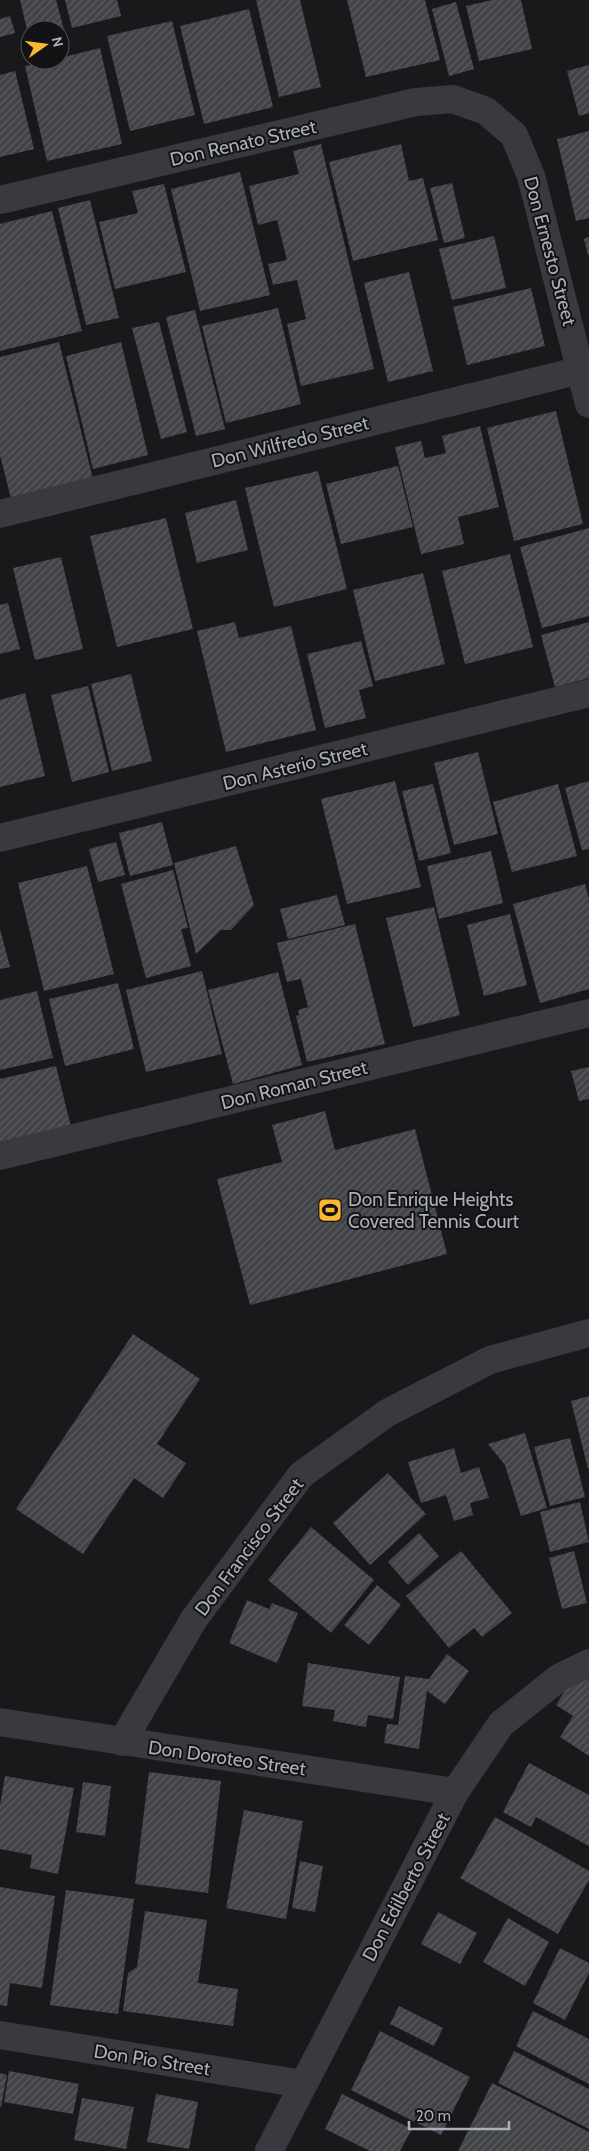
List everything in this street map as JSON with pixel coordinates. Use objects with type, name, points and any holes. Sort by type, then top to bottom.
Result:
[{"type":"street","name":"Don Renato Street","points":[[0,200],[416,102],[453,99],[486,111]]},
{"type":"street","name":"Don Ernesto Street","points":[[486,111],[514,136],[531,176],[589,404]]},
{"type":"street","name":"Don Wilfredo Street","points":[[0,514],[581,370]]},
{"type":"street","name":"Don Asterio Street","points":[[0,838],[589,693]]},
{"type":"street","name":"Don Roman Street","points":[[0,1156],[589,1014]]},
{"type":"street","name":"Don Francisco Street","points":[[122,1742],[194,1619],[301,1475],[387,1413],[490,1360],[589,1333]]},
{"type":"street","name":"Don Edilberto Street","points":[[270,2151],[455,1792],[501,1724],[560,1677],[589,1663]]},
{"type":"street","name":"Don Doroteo Street","points":[[0,1722],[455,1792]]},
{"type":"street","name":"Don Pio Street","points":[[0,2035],[303,2084]]},
{"type":"building","points":[[20,0],[56,0],[61,20],[25,20]]},
{"type":"building","points":[[65,0],[117,0],[121,16],[72,28]]},
{"type":"building","points":[[256,0],[300,0],[321,87],[279,97]]},
{"type":"building","points":[[347,0],[425,0],[440,60],[366,77]]},
{"type":"building","points":[[492,0],[521,0],[532,49],[479,61],[466,6]]},
{"type":"building","points":[[456,2],[474,69],[449,76],[432,9]]},
{"type":"building","points":[[249,9],[273,107],[204,124],[180,26]]},
{"type":"building","points":[[10,16],[15,33],[0,37],[0,19]]},
{"type":"building","points":[[172,21],[195,115],[130,131],[107,36]]},
{"type":"building","points":[[100,48],[122,144],[47,161],[26,70],[70,70],[70,56]]},
{"type":"building","points":[[589,65],[589,113],[579,116],[567,71]]},
{"type":"building","points":[[15,71],[34,149],[0,157],[0,75]]},
{"type":"building","points":[[589,131],[589,218],[576,221],[557,139]]},
{"type":"building","points":[[321,144],[374,369],[301,386],[287,324],[306,319],[297,280],[273,285],[268,264],[287,260],[277,220],[258,225],[249,186],[299,174],[293,151]]},
{"type":"building","points":[[401,144],[409,181],[423,178],[438,240],[353,261],[329,162]]},
{"type":"building","points":[[240,172],[270,295],[200,311],[171,189]]},
{"type":"building","points":[[452,183],[465,238],[444,243],[430,188]]},
{"type":"building","points":[[164,184],[186,272],[115,289],[99,222],[138,213],[132,191]]},
{"type":"building","points":[[90,200],[119,318],[86,325],[58,208]]},
{"type":"building","points":[[52,211],[82,331],[0,351],[0,224]]},
{"type":"building","points":[[494,236],[506,288],[452,300],[439,249]]},
{"type":"building","points":[[589,237],[589,255],[588,255],[584,239]]},
{"type":"building","points":[[409,272],[433,371],[388,382],[364,283]]},
{"type":"building","points":[[531,288],[545,346],[467,365],[453,307]]},
{"type":"building","points":[[278,308],[301,404],[226,423],[202,326]]},
{"type":"building","points":[[195,310],[225,429],[196,436],[166,317]]},
{"type":"building","points":[[159,322],[187,432],[161,439],[132,328]]},
{"type":"building","points":[[59,342],[93,479],[11,499],[0,455],[0,357]]},
{"type":"building","points":[[121,342],[148,455],[93,469],[66,356]]},
{"type":"building","points":[[556,411],[583,524],[514,541],[487,428]]},
{"type":"building","points":[[480,426],[499,507],[458,517],[464,544],[421,554],[395,447],[421,441],[425,458],[446,453],[442,436]]},
{"type":"building","points":[[398,466],[413,527],[341,544],[326,484]]},
{"type":"building","points":[[318,471],[347,589],[274,607],[245,488]]},
{"type":"building","points":[[236,500],[248,550],[197,563],[185,513]]},
{"type":"building","points":[[166,518],[193,629],[117,647],[90,536]]},
{"type":"building","points":[[589,528],[589,616],[542,628],[520,547]]},
{"type":"building","points":[[510,554],[533,647],[465,664],[442,571]]},
{"type":"building","points":[[61,557],[83,649],[35,660],[13,568]]},
{"type":"building","points":[[423,573],[445,664],[375,681],[353,590]]},
{"type":"building","points":[[8,603],[20,649],[0,654],[0,605]]},
{"type":"building","points":[[235,622],[239,638],[291,626],[316,730],[226,752],[197,631]]},
{"type":"building","points":[[589,622],[589,678],[555,687],[541,635]]},
{"type":"building","points":[[361,641],[373,686],[359,690],[366,718],[325,728],[307,654]]},
{"type":"building","points":[[131,674],[152,761],[112,771],[91,684]]},
{"type":"building","points":[[88,686],[109,772],[72,782],[51,695]]},
{"type":"building","points":[[25,693],[45,776],[0,787],[0,700]]},
{"type":"building","points":[[478,752],[498,834],[454,845],[434,763]]},
{"type":"building","points":[[395,781],[421,887],[347,904],[321,799]]},
{"type":"building","points":[[589,781],[589,849],[582,850],[565,788]]},
{"type":"building","points":[[433,784],[451,853],[419,861],[402,791]]},
{"type":"building","points":[[558,784],[577,856],[512,872],[493,802]]},
{"type":"building","points":[[162,822],[173,865],[130,876],[119,833]]},
{"type":"building","points":[[116,842],[125,875],[98,882],[89,849]]},
{"type":"building","points":[[236,846],[254,905],[231,930],[221,930],[196,954],[174,863]]},
{"type":"building","points":[[491,851],[503,903],[439,919],[427,866]]},
{"type":"building","points":[[87,866],[114,974],[44,991],[18,883]]},
{"type":"building","points":[[173,870],[188,928],[181,929],[191,966],[146,978],[121,884]]},
{"type":"building","points":[[585,884],[589,899],[589,989],[540,1003],[513,904]]},
{"type":"building","points":[[337,895],[345,925],[288,939],[280,909]]},
{"type":"building","points":[[434,907],[460,1015],[413,1027],[386,918]]},
{"type":"building","points":[[510,914],[527,985],[484,996],[467,925]]},
{"type":"building","points":[[355,924],[385,1044],[307,1062],[296,1016],[299,1015],[298,1010],[308,1007],[301,979],[287,982],[277,943]]},
{"type":"building","points":[[0,929],[10,967],[0,969]]},
{"type":"building","points":[[202,971],[222,1054],[146,1072],[126,990]]},
{"type":"building","points":[[278,972],[302,1065],[233,1084],[208,990]]},
{"type":"building","points":[[118,983],[134,1049],[65,1066],[49,999]]},
{"type":"building","points":[[37,991],[53,1058],[0,1070],[0,1000]]},
{"type":"building","points":[[56,1066],[71,1127],[0,1144],[0,1079]]},
{"type":"building","points":[[589,1067],[589,1099],[579,1101],[571,1071]]},
{"type":"building","points":[[325,1111],[335,1150],[415,1129],[447,1254],[250,1305],[217,1179],[282,1162],[272,1125]]},
{"type":"building","points":[[133,1334],[200,1379],[157,1444],[186,1463],[163,1498],[134,1478],[83,1554],[16,1509]]},
{"type":"building","points":[[589,1396],[589,1469],[588,1469],[571,1401]]},
{"type":"building","points":[[525,1433],[547,1508],[521,1516],[505,1465],[488,1444]]},
{"type":"building","points":[[570,1438],[585,1497],[550,1506],[534,1447]]},
{"type":"building","points":[[454,1448],[461,1473],[479,1467],[489,1498],[470,1503],[473,1515],[454,1521],[446,1495],[421,1503],[408,1462]]},
{"type":"building","points":[[388,1473],[426,1514],[370,1565],[333,1523]]},
{"type":"building","points":[[580,1502],[589,1542],[550,1552],[540,1512]]},
{"type":"building","points":[[311,1527],[374,1580],[331,1633],[268,1580]]},
{"type":"building","points":[[419,1533],[439,1556],[408,1585],[388,1562]]},
{"type":"building","points":[[461,1551],[512,1613],[482,1637],[474,1628],[449,1648],[406,1596]]},
{"type":"building","points":[[574,1551],[587,1603],[562,1609],[549,1558]]},
{"type":"building","points":[[377,1585],[401,1605],[369,1645],[344,1625]]},
{"type":"building","points":[[247,1600],[269,1609],[272,1603],[298,1613],[277,1663],[229,1643]]},
{"type":"building","points":[[447,1654],[469,1671],[445,1704],[427,1691],[419,1749],[384,1743],[387,1724],[398,1725],[405,1676],[429,1679]]},
{"type":"building","points":[[308,1663],[400,1677],[393,1719],[368,1715],[366,1727],[333,1721],[335,1710],[302,1706]]},
{"type":"building","points":[[577,1672],[589,1680],[589,1756],[560,1737],[573,1716],[556,1705]]},
{"type":"building","points":[[529,1763],[589,1795],[589,1846],[536,1817],[531,1827],[503,1812]]},
{"type":"building","points":[[149,1772],[221,1781],[208,1893],[135,1884]]},
{"type":"building","points":[[5,1776],[74,1788],[58,1874],[30,1868],[32,1855],[0,1849],[0,1805]]},
{"type":"building","points":[[83,1782],[111,1786],[105,1836],[76,1832]]},
{"type":"building","points":[[244,1810],[303,1821],[286,1919],[226,1908]]},
{"type":"building","points":[[495,1817],[589,1871],[589,1880],[558,1934],[460,1878]]},
{"type":"building","points":[[300,1861],[323,1866],[315,1912],[292,1908]]},
{"type":"building","points":[[0,1887],[55,1896],[42,1988],[10,1983],[7,2006],[0,2005]]},
{"type":"building","points":[[66,1890],[134,1899],[118,2014],[50,2005]]},
{"type":"building","points":[[145,1911],[207,1920],[198,1983],[238,1989],[233,2026],[123,2011],[128,1973],[137,1967]]},
{"type":"building","points":[[438,1912],[477,1933],[460,1964],[421,1944]]},
{"type":"building","points":[[508,1918],[549,1942],[525,1986],[483,1962]]},
{"type":"building","points":[[560,1948],[589,1963],[589,1973],[565,2020],[533,2003]]},
{"type":"building","points":[[399,2006],[443,2028],[434,2046],[390,2024]]},
{"type":"building","points":[[533,2011],[589,2039],[589,2084],[516,2046]]},
{"type":"building","points":[[380,2031],[470,2077],[441,2135],[351,2090]]},
{"type":"building","points":[[514,2051],[589,2089],[589,2129],[498,2083]]},
{"type":"building","points":[[9,2071],[79,2084],[73,2114],[4,2102]]},
{"type":"building","points":[[0,2073],[7,2075],[1,2107],[0,2107]]},
{"type":"building","points":[[492,2083],[589,2132],[589,2151],[458,2151]]},
{"type":"building","points":[[156,2094],[198,2102],[189,2149],[147,2142]]},
{"type":"building","points":[[342,2094],[412,2129],[400,2151],[370,2151],[325,2129]]},
{"type":"building","points":[[82,2098],[134,2107],[126,2149],[74,2140]]},
{"type":"place","name":"Don Enrique Heights Covered Tennis Court","points":[[330,1210]]}]
